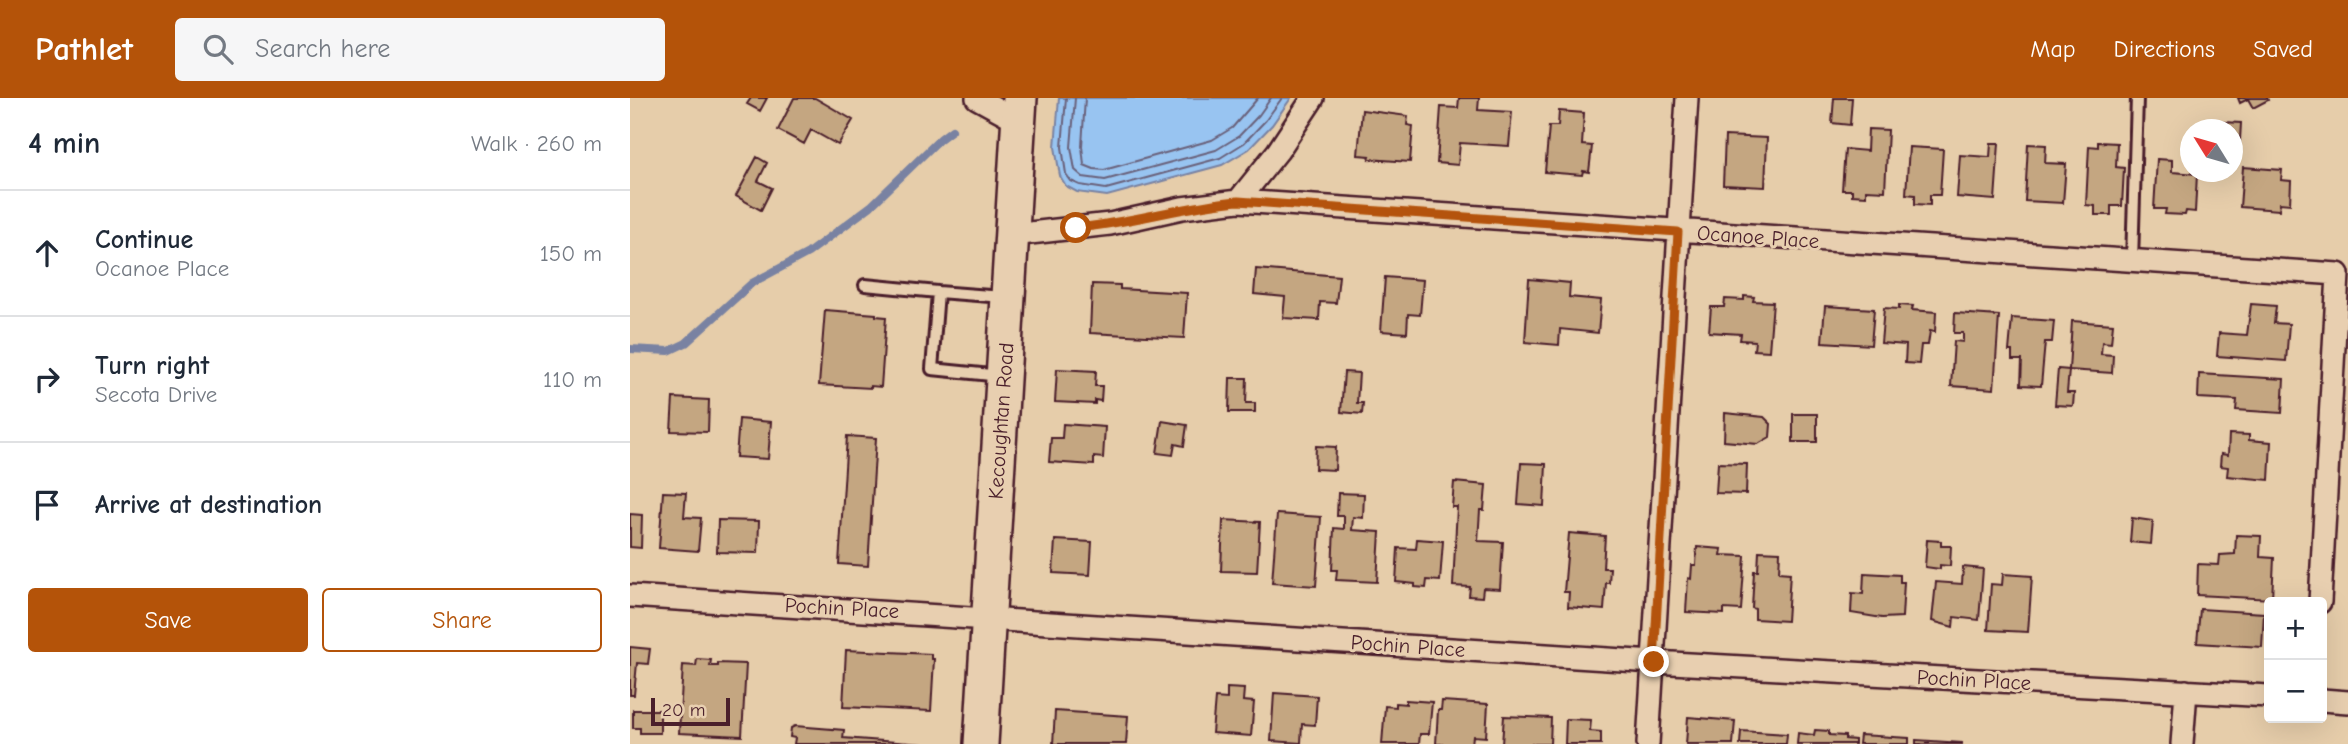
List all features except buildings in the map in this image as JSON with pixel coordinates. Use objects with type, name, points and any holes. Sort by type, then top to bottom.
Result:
[{"type":"main road","name":"Kecoughtan Road","points":[[981,744],[1019,110]]},
{"type":"street","points":[[977,98],[1019,110]]},
{"type":"street","points":[[1238,201],[1279,151],[1313,98]]},
{"type":"street","points":[[1648,744],[1687,98]]},
{"type":"street","name":"Ocanoe Place","points":[[1012,235],[1110,225],[1182,208],[1238,201],[2338,274],[2320,597]]},
{"type":"street","name":"Pochin Place","points":[[630,596],[989,617],[1654,662],[2264,696]]},
{"type":"street","points":[[2182,744],[2186,691]]},
{"type":"street","points":[[2327,700],[2348,702]]},
{"type":"lane","points":[[2132,261],[2137,98]]},
{"type":"lane","points":[[865,285],[1009,297]]},
{"type":"lane","points":[[938,292],[932,369],[1004,376]]},
{"type":"water","points":[[1059,98],[1291,98],[1272,125],[1249,149],[1222,165],[1107,196],[1077,192],[1066,186],[1060,176],[1055,147]]},
{"type":"waterway","points":[[630,349],[669,351],[686,343],[752,283],[808,253],[871,206],[952,130]]},
{"type":"route","points":[[1076,228],[1110,225],[1182,208],[1238,201],[1678,232],[1654,662]]}]
